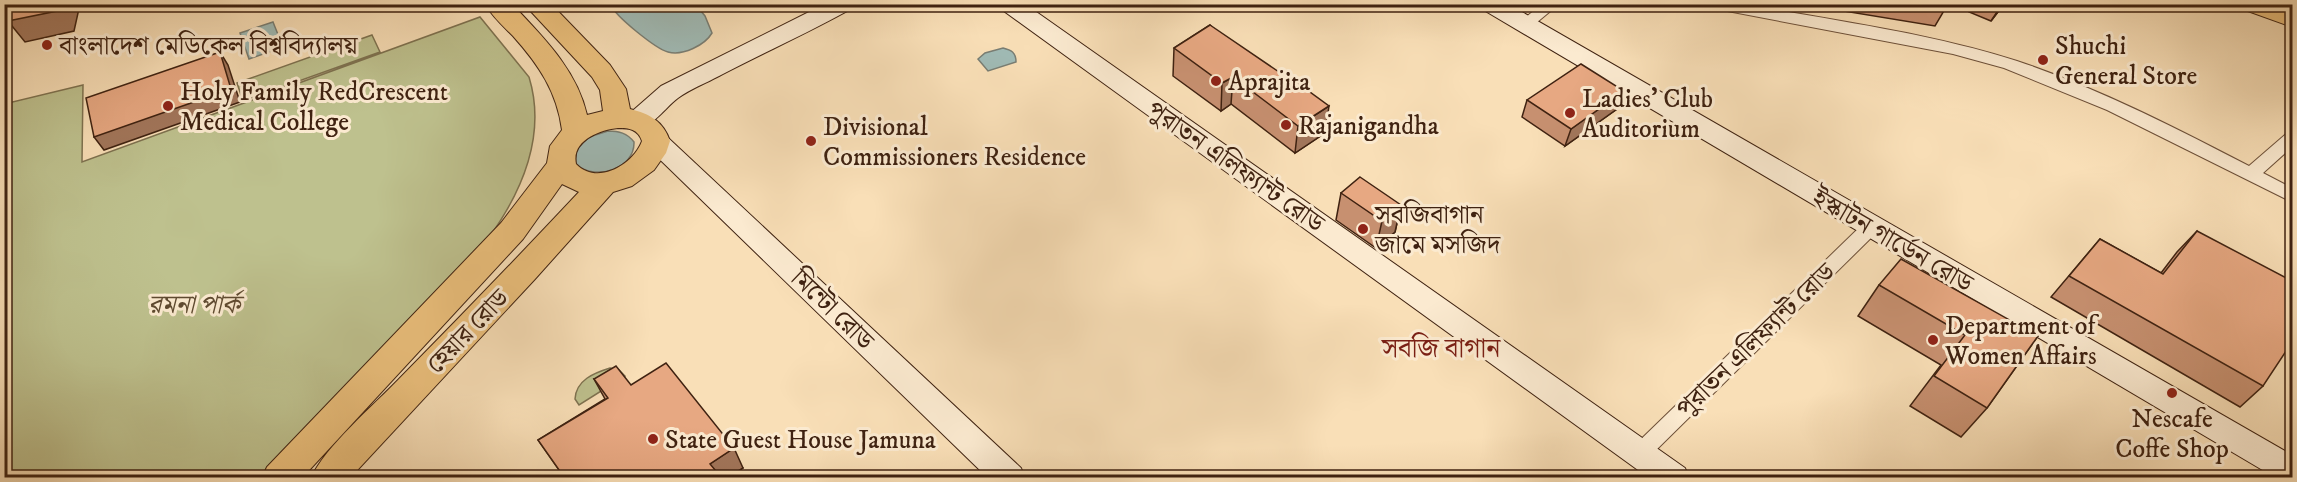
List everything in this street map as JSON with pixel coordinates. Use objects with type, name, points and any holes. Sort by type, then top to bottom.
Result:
[{"type":"main road","points":[[497,4],[549,61],[566,87],[575,113],[576,132]]},
{"type":"main road","points":[[536,4],[601,71],[637,126],[654,150],[641,167],[630,174],[604,183],[575,179],[563,170],[561,164],[563,148],[576,132],[589,125],[637,126],[663,97],[742,54],[796,30],[843,4]]},
{"type":"main road","name":"পুরাতন এলিফ্যান্ট রোড","points":[[1009,4],[1674,477]]},
{"type":"main road","name":"ইস্কাটন গার্ডেন রোড","points":[[1490,4],[2292,471]]},
{"type":"main road","points":[[2254,4],[2292,19]]},
{"type":"main road","points":[[2274,4],[2292,11]]},
{"type":"main road","points":[[613,89],[637,100],[663,97]]},
{"type":"main road","name":"মিন্টো রোড","points":[[637,126],[685,167],[1010,477]]},
{"type":"main road","points":[[279,477],[512,231],[561,164]]},
{"type":"main road","points":[[641,167],[674,165],[685,167]]},
{"type":"main road","name":"হেয়ার রোড","points":[[328,477],[524,271],[604,183]]},
{"type":"street","points":[[1526,25],[1552,4]]},
{"type":"street","points":[[1717,4],[1953,49],[2011,64],[2100,99],[2292,196]]},
{"type":"street","points":[[2252,174],[2292,138]]},
{"type":"street","name":"পুরাতন এলিফ্যান্ট রোড","points":[[1640,453],[1870,227]]},
{"type":"green space","name":"রমনা পার্ক","points":[[480,17],[529,77],[534,99],[535,121],[533,142],[521,183],[488,239],[269,477],[5,478],[4,104],[83,85],[82,162]]},
{"type":"green space","points":[[372,35],[380,52],[243,101],[237,83]]},
{"type":"green space","points":[[610,368],[619,370],[625,376],[579,405],[575,399],[582,382]]},
{"type":"water","points":[[611,5],[696,5],[705,16],[712,33],[704,42],[687,51],[668,52],[636,32]]},
{"type":"water","points":[[273,22],[283,47],[249,59],[240,33]]},
{"type":"water","points":[[1003,48],[1012,52],[1016,62],[988,71],[978,59],[985,53]]},
{"type":"water","points":[[608,131],[622,133],[634,142],[628,160],[621,166],[602,172],[592,172],[576,164],[576,150],[589,137]]},
{"type":"building","points":[[13,4],[58,4],[57,11],[8,21]]},
{"type":"building","points":[[1988,4],[2002,4],[1999,9]]},
{"type":"building","points":[[1210,25],[1279,72],[1281,71],[1329,106],[1298,126],[1233,77],[1222,83],[1174,48]]},
{"type":"building","points":[[220,52],[231,89],[94,137],[86,98]]},
{"type":"building","points":[[1581,64],[1624,91],[1571,129],[1527,100]]},
{"type":"building","points":[[1360,177],[1401,205],[1382,221],[1341,193]]},
{"type":"building","points":[[2197,231],[2292,281],[2292,342],[2263,386],[2069,276],[2100,239],[2163,274]]},
{"type":"building","points":[[1901,259],[2038,336],[1987,408],[1934,376],[1965,335],[1879,285]]},
{"type":"building","name":"State Guest House Jamuna","points":[[666,363],[734,448],[710,464],[721,477],[564,477],[538,440],[608,398],[594,379],[616,366],[631,385]]},
{"type":"place","name":"বাংলাদেশ মেডিকেল বিশ্ববিদ্যালয়","points":[[47,45]]},
{"type":"place","name":"Shuchi General Store","points":[[2043,60]]},
{"type":"place","name":"Aprajita","points":[[1216,81]]},
{"type":"place","name":"Holy Family RedCrescent Medical College","points":[[168,106]]},
{"type":"place","name":"Ladies' Club Auditorium","points":[[1570,113]]},
{"type":"place","name":"Rajanigandha","points":[[1286,125]]},
{"type":"place","name":"Divisional Commissioners Residence","points":[[811,141]]},
{"type":"place","name":"সবজিবাগান জামে মসজিদ","points":[[1363,229]]},
{"type":"place","name":"Department of Women Affairs","points":[[1933,340]]},
{"type":"place","name":"Nescafe Coffe Shop","points":[[2172,393]]},
{"type":"place","name":"State Guest House Jamuna","points":[[653,439]]},
{"type":"district","name":"সবজি বাগান","points":[[1441,348]]}]
